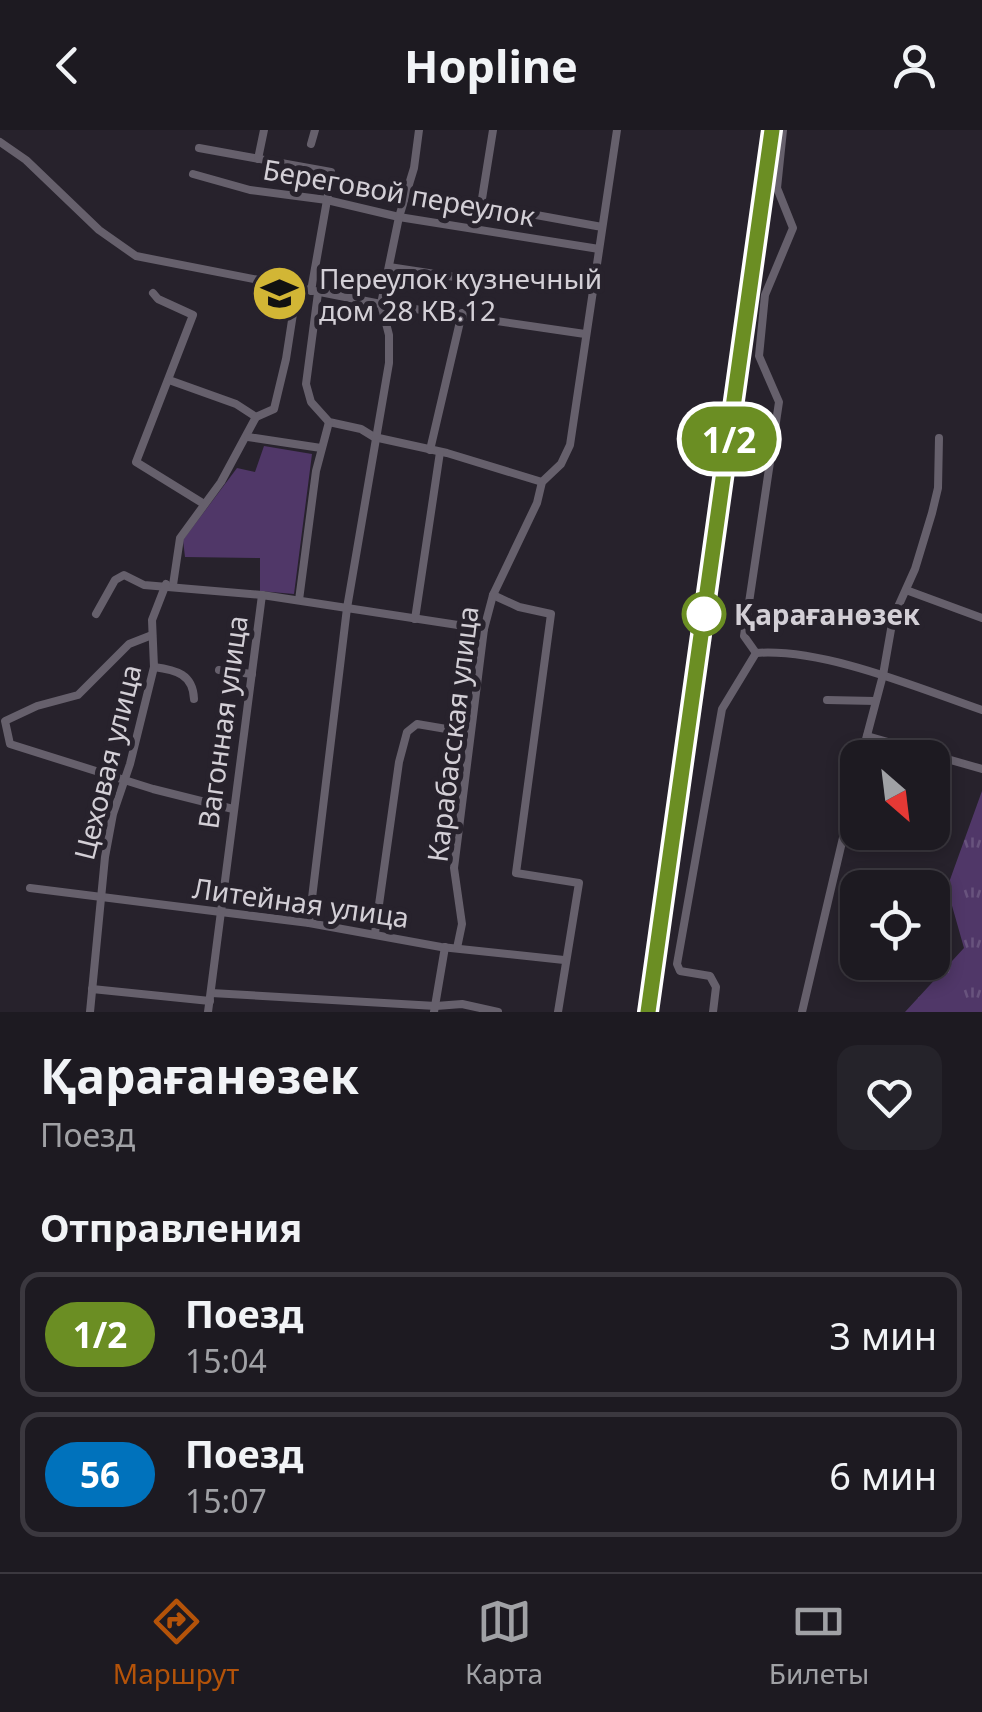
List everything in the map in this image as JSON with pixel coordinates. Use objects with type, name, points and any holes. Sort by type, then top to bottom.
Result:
[{"type":"street","points":[[258,159],[264,130]]},
{"type":"street","points":[[312,144],[315,130]]},
{"type":"street","points":[[309,923],[347,608],[388,363],[389,336],[381,304],[419,130]]},
{"type":"street","points":[[481,205],[493,130]]},
{"type":"street","name":"Карабасская улица","points":[[457,948],[462,913],[454,868],[484,629],[493,594],[537,503],[542,482],[562,464],[570,445],[618,130]]},
{"type":"street","points":[[756,653],[744,636],[780,402],[759,356],[766,295],[793,228],[777,188],[783,130]]},
{"type":"street","points":[[0,142],[136,256],[381,304],[585,334]]},
{"type":"street","points":[[199,148],[331,172]]},
{"type":"street","name":"Береговой переулок","points":[[192,174],[250,190],[327,200],[398,217],[598,249]]},
{"type":"street","points":[[330,183],[306,384],[310,402],[330,422],[361,429],[374,438],[542,482]]},
{"type":"street","points":[[372,185],[602,227]]},
{"type":"street","points":[[388,266],[488,282]]},
{"type":"street","name":"Цеховая улица","points":[[90,1012],[100,897],[113,814],[156,658],[152,635],[155,606],[169,585],[180,538],[248,437],[256,417],[274,409],[296,288]]},
{"type":"street","points":[[153,293],[192,314],[136,462],[204,504]]},
{"type":"street","points":[[415,619],[435,451],[462,314]]},
{"type":"street","points":[[169,380],[236,404],[256,417]]},
{"type":"street","points":[[299,600],[321,448],[330,422]]},
{"type":"street","points":[[248,437],[321,448]]},
{"type":"street","points":[[866,740],[893,618],[906,590],[938,488],[939,438]]},
{"type":"street","points":[[96,614],[115,580],[124,575],[144,584],[262,596]]},
{"type":"street","points":[[906,590],[982,618]]},
{"type":"street","points":[[493,594],[550,614],[516,873],[578,883],[558,1012]]},
{"type":"street","name":"Вагонная улица","points":[[208,1012],[262,596],[484,629]]},
{"type":"street","points":[[152,635],[129,644],[78,695],[37,706],[5,721],[10,744],[166,793],[233,809]]},
{"type":"street","points":[[756,653],[781,651],[883,675],[982,710]]},
{"type":"street","points":[[713,1012],[716,987],[710,976],[680,971],[677,964],[722,709],[756,653]]},
{"type":"street","points":[[154,667],[189,678],[194,685],[194,699]]},
{"type":"street","points":[[220,670],[252,674]]},
{"type":"street","points":[[827,700],[875,701]]},
{"type":"street","points":[[375,933],[392,802],[407,732],[417,724],[470,733]]},
{"type":"street","points":[[867,736],[982,769]]},
{"type":"street","points":[[802,1012],[840,850]]},
{"type":"street","name":"Литейная улица","points":[[30,888],[309,923],[445,948],[564,960]]},
{"type":"street","points":[[435,1009],[445,948]]},
{"type":"street","points":[[92,989],[210,997],[320,998],[435,1009],[462,1004],[498,1012]]},
{"type":"street","points":[[318,1012],[320,998]]},
{"type":"green space","points":[[264,446],[312,454],[294,594],[260,591],[260,558],[185,557],[183,540],[237,468],[255,472]]},
{"type":"green space","points":[[982,791],[982,1012],[905,1012],[934,980],[950,980],[950,963],[964,948],[950,899],[950,880]]},
{"type":"railway","points":[[643,1012],[768,130]]},
{"type":"train","name":"1/2","points":[[648,1012],[772,130]]},
{"type":"place","name":"Переулок кузнечный дом 28 КВ.12","points":[[280,294]]},
{"type":"place","name":"Қарағанөзек","points":[[704,614]]}]
